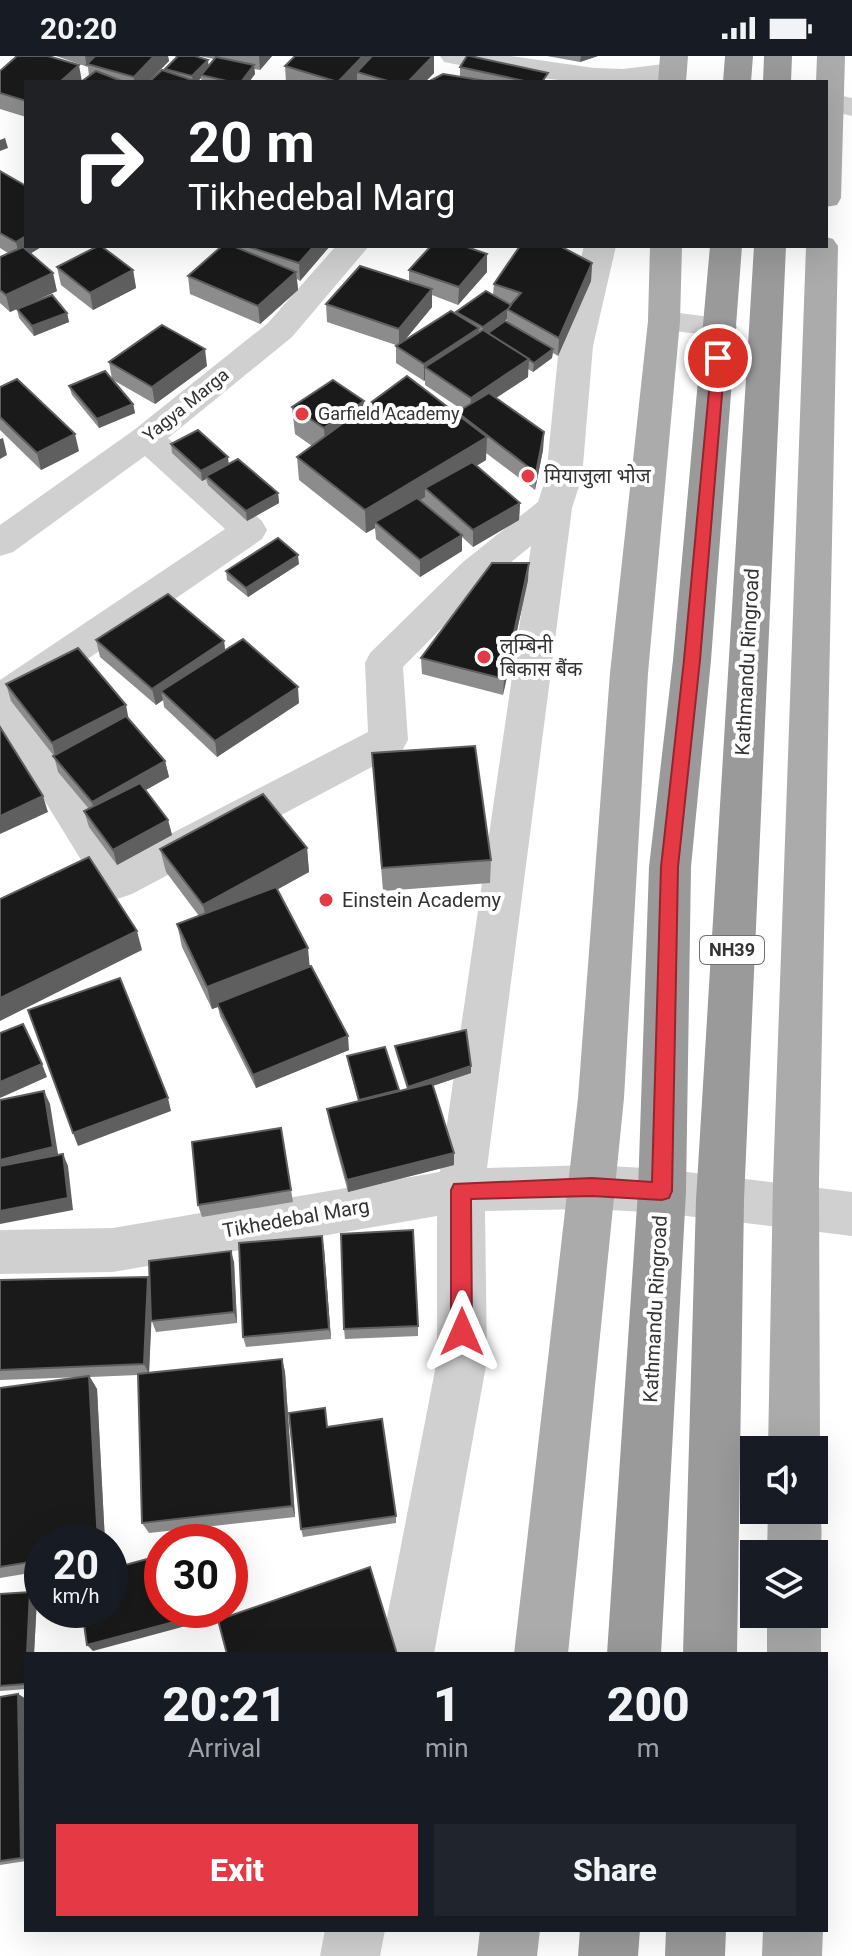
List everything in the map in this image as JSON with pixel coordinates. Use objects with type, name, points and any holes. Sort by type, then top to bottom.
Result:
[{"type":"highway","points":[[737,80],[739,56]]},
{"type":"highway","points":[[777,80],[778,56]]},
{"type":"highway","name":"Kathmandu Ringroad","points":[[634,1652],[662,1191],[670,867],[692,660],[726,248]]},
{"type":"highway","name":"Kathmandu Ringroad","points":[[710,1652],[720,1200],[770,248]]},
{"type":"highway","points":[[608,1956],[610,1932]]},
{"type":"highway","points":[[695,1956],[696,1932]]},
{"type":"main road","points":[[828,183],[841,104],[831,56]]},
{"type":"main road","points":[[541,1652],[601,1098],[629,673],[664,321],[666,248]]},
{"type":"main road","points":[[794,1436],[795,1206],[822,248]]},
{"type":"main road","points":[[794,1628],[794,1652]]},
{"type":"main road","points":[[507,1956],[510,1932]]},
{"type":"main road","points":[[792,1956],[793,1932]]},
{"type":"street","points":[[454,56],[611,75],[673,70]]},
{"type":"street","name":"Yagya Marga","points":[[0,543],[146,438],[280,330],[351,248]]},
{"type":"street","points":[[407,1652],[462,1360],[461,1190],[554,508],[564,477],[576,346],[600,248]]},
{"type":"street","points":[[664,321],[721,327]]},
{"type":"street","points":[[146,438],[249,530],[2,698],[117,882],[388,740],[384,663],[476,571],[554,508]]},
{"type":"street","name":"Tikhedebal Marg","points":[[0,1252],[113,1250],[461,1190],[592,1187],[662,1191],[852,1214]]},
{"type":"street","points":[[350,1956],[355,1932]]},
{"type":"building","points":[[17,56],[48,56],[79,65],[62,80],[24,80],[24,100],[0,93],[0,71]]},
{"type":"building","points":[[95,56],[154,56],[134,77],[87,64]]},
{"type":"building","points":[[178,56],[208,60],[192,76],[165,69]]},
{"type":"building","points":[[295,56],[363,56],[340,80],[285,66]]},
{"type":"building","points":[[372,56],[433,56],[410,80],[384,80],[357,72]]},
{"type":"building","points":[[470,56],[548,73],[543,80],[520,80],[460,67]]},
{"type":"building","points":[[216,57],[254,65],[243,80],[222,80],[201,75]]},
{"type":"building","points":[[162,70],[192,80],[151,80]]},
{"type":"building","points":[[96,71],[119,80],[84,80]]},
{"type":"building","points":[[443,74],[480,80],[432,80]]},
{"type":"building","points":[[0,171],[24,185],[24,237],[16,242],[0,233]]},
{"type":"building","points":[[23,247],[53,273],[6,295],[0,290],[0,257]]},
{"type":"building","points":[[94,248],[104,248],[133,270],[90,293],[57,267]]},
{"type":"building","points":[[220,248],[238,248],[296,272],[258,306],[188,276]]},
{"type":"building","points":[[252,248],[312,248],[299,263]]},
{"type":"building","points":[[429,248],[470,248],[487,254],[459,287],[409,270]]},
{"type":"building","points":[[519,248],[564,248],[592,263],[559,338],[507,309],[521,293],[494,284]]},
{"type":"building","points":[[360,266],[432,289],[399,329],[326,304]]},
{"type":"building","points":[[486,291],[511,305],[483,327],[456,312]]},
{"type":"building","points":[[52,295],[67,313],[32,326],[17,309]]},
{"type":"building","points":[[451,311],[479,328],[424,364],[396,346]]},
{"type":"building","points":[[505,321],[553,349],[534,363],[488,333]]},
{"type":"building","points":[[162,325],[205,349],[152,387],[109,362]]},
{"type":"building","points":[[483,330],[529,359],[471,398],[425,367]]},
{"type":"building","points":[[105,371],[133,404],[97,419],[69,386]]},
{"type":"building","points":[[407,376],[487,437],[365,510],[297,457]]},
{"type":"building","points":[[17,379],[75,434],[37,453],[0,417],[0,387]]},
{"type":"building","points":[[333,380],[364,401],[324,428],[292,407]]},
{"type":"building","points":[[489,393],[544,432],[536,473],[457,412]]},
{"type":"building","points":[[198,430],[228,457],[201,471],[171,444]]},
{"type":"building","points":[[238,459],[278,493],[246,511],[206,476]]},
{"type":"building","points":[[472,462],[520,503],[473,530],[425,488]]},
{"type":"building","points":[[417,498],[462,535],[420,560],[375,522]]},
{"type":"building","points":[[278,538],[298,555],[246,588],[226,571]]},
{"type":"building","points":[[492,563],[529,563],[504,679],[421,658]]},
{"type":"building","points":[[168,594],[224,641],[152,689],[96,640]]},
{"type":"building","points":[[243,639],[298,687],[215,741],[161,691]]},
{"type":"building","points":[[78,648],[126,705],[52,743],[6,684]]},
{"type":"building","points":[[126,716],[165,761],[92,802],[53,756]]},
{"type":"building","points":[[0,727],[43,796],[0,816]]},
{"type":"building","points":[[475,746],[491,860],[382,868],[372,753]]},
{"type":"building","points":[[140,783],[168,820],[113,850],[84,811]]},
{"type":"building","points":[[263,794],[307,848],[203,905],[160,849]]},
{"type":"building","points":[[89,857],[137,931],[0,998],[0,899]]},
{"type":"building","points":[[276,887],[308,948],[207,987],[177,924]]},
{"type":"building","points":[[311,966],[348,1036],[253,1075],[217,1003]]},
{"type":"building","points":[[120,978],[168,1098],[73,1133],[28,1010]]},
{"type":"building","points":[[23,1024],[42,1064],[0,1082],[0,1033]]},
{"type":"building","points":[[466,1030],[471,1066],[408,1087],[395,1046]]},
{"type":"building","points":[[385,1047],[399,1090],[359,1100],[347,1056]]},
{"type":"building","points":[[432,1083],[454,1153],[347,1180],[327,1109]]},
{"type":"building","points":[[44,1091],[53,1147],[0,1160],[0,1100]]},
{"type":"building","points":[[281,1128],[291,1190],[198,1205],[192,1142]]},
{"type":"building","points":[[63,1154],[68,1198],[0,1211],[0,1166]]},
{"type":"building","points":[[413,1230],[418,1326],[344,1329],[341,1234]]},
{"type":"building","points":[[322,1236],[329,1329],[243,1337],[239,1243]]},
{"type":"building","points":[[231,1251],[234,1312],[151,1321],[149,1261]]},
{"type":"building","points":[[148,1277],[144,1364],[0,1370],[0,1280]]},
{"type":"building","points":[[282,1359],[292,1506],[142,1523],[138,1374]]},
{"type":"building","points":[[89,1376],[97,1524],[24,1524],[24,1563],[0,1567],[0,1388]]},
{"type":"building","points":[[325,1408],[327,1427],[382,1419],[396,1516],[301,1529],[289,1413]]},
{"type":"building","points":[[144,1560],[144,1628],[151,1628],[87,1645],[85,1628],[128,1628],[128,1564]]},
{"type":"building","points":[[370,1567],[396,1652],[226,1652],[220,1628],[248,1628],[248,1610]]},
{"type":"building","points":[[24,1592],[24,1628],[28,1628],[27,1652],[24,1652],[24,1684],[0,1686],[0,1594]]},
{"type":"building","points":[[18,1694],[21,1858],[0,1861],[0,1697]]},
{"type":"place","name":"Garfield Academy","points":[[302,414]]},
{"type":"place","name":"मियाजुला भोज","points":[[528,476]]},
{"type":"place","name":"लुम्बिनी बिकास बैंक","points":[[484,657]]},
{"type":"place","name":"Einstein Academy","points":[[326,900]]},
{"type":"route","points":[[462,1332],[461,1190],[592,1187],[662,1191],[670,867],[692,660],[718,358]]}]
